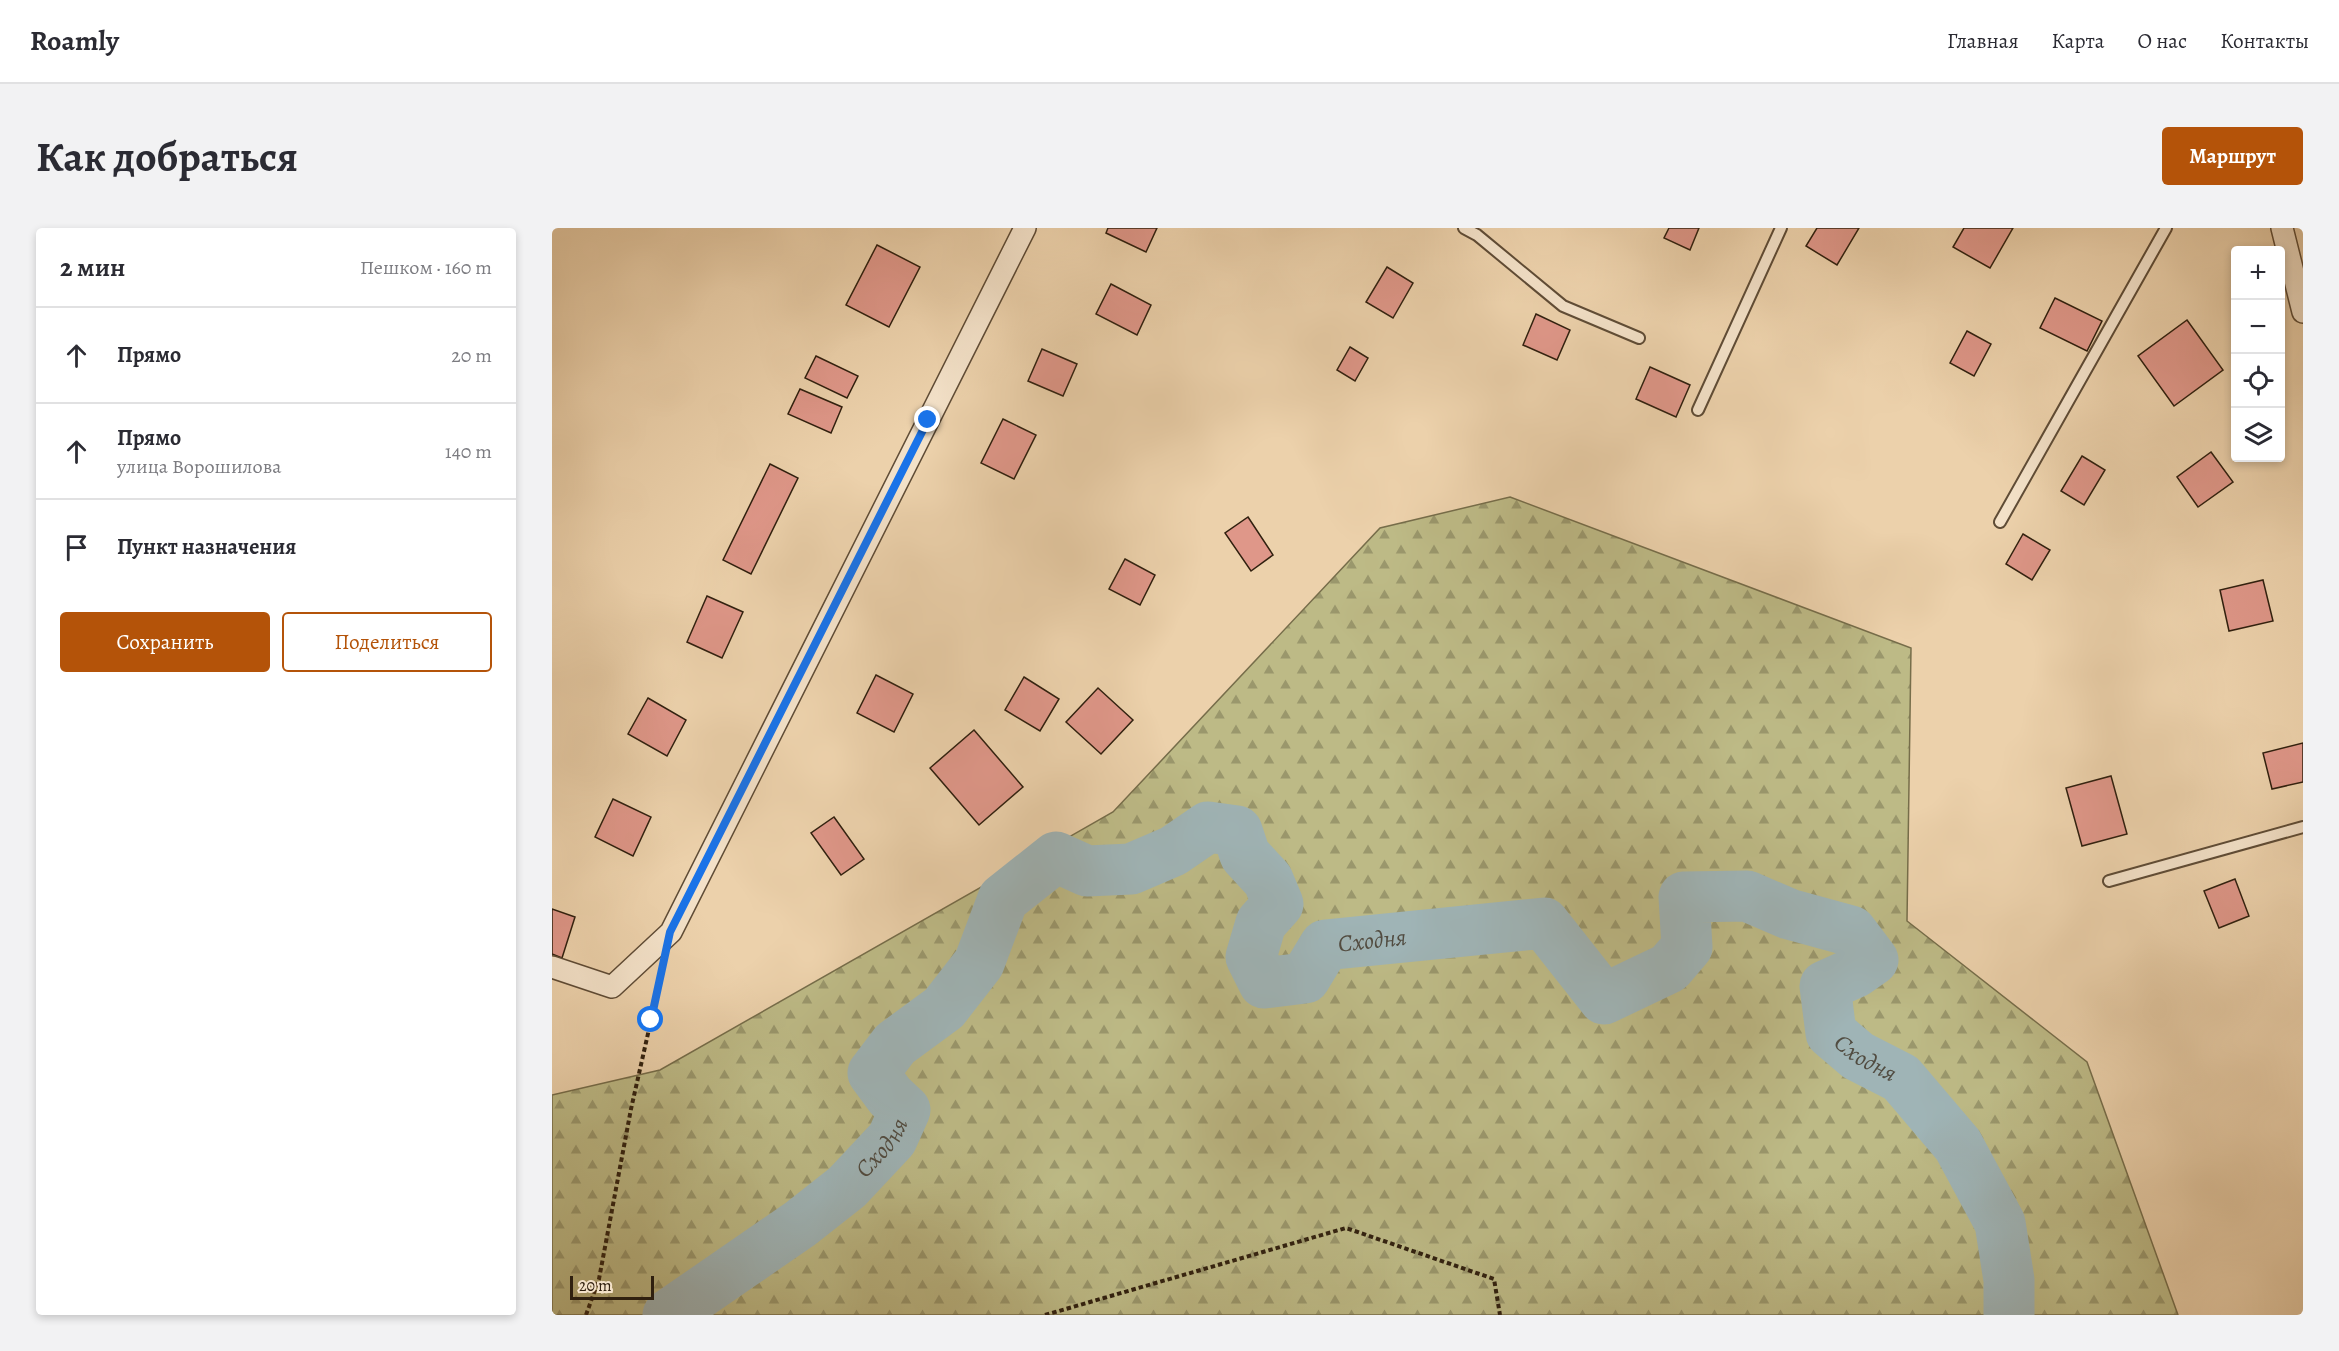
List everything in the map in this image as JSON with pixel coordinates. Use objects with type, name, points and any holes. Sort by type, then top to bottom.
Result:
[{"type":"street","points":[[552,967],[612,987],[670,932],[1025,228]]},
{"type":"street","points":[[2282,228],[2303,312]]},
{"type":"lane","points":[[1464,228],[1479,232],[1563,306],[1639,338]]},
{"type":"lane","points":[[1698,410],[1781,228]]},
{"type":"lane","points":[[2000,522],[2166,228]]},
{"type":"lane","points":[[2109,881],[2303,827]]},
{"type":"path","points":[[586,1315],[599,1279],[670,932]]},
{"type":"path","points":[[1045,1315],[1346,1228],[1494,1279],[1500,1315]]},
{"type":"green space","points":[[1510,497],[1911,648],[1907,921],[2087,1062],[2178,1315],[552,1315],[552,1095],[660,1070],[1113,812],[1380,528]]},
{"type":"building","points":[[1108,228],[1157,228],[1146,252],[1106,233]]},
{"type":"building","points":[[1669,228],[1699,228],[1690,250],[1664,238]]},
{"type":"building","points":[[1817,228],[1859,228],[1837,265],[1806,246]]},
{"type":"building","points":[[1964,228],[2013,228],[1990,268],[1953,247]]},
{"type":"building","points":[[877,245],[920,267],[889,327],[846,305]]},
{"type":"building","points":[[1387,267],[1413,283],[1393,318],[1366,302]]},
{"type":"building","points":[[1111,284],[1151,305],[1137,335],[1096,314]]},
{"type":"building","points":[[2055,298],[2102,321],[2087,351],[2040,328]]},
{"type":"building","points":[[1536,314],[1570,330],[1557,360],[1523,345]]},
{"type":"building","points":[[2187,320],[2223,370],[2174,406],[2138,356]]},
{"type":"building","points":[[1967,331],[1991,344],[1974,376],[1950,363]]},
{"type":"building","points":[[1350,347],[1368,358],[1355,381],[1337,370]]},
{"type":"building","points":[[1042,349],[1077,364],[1063,396],[1028,381]]},
{"type":"building","points":[[816,356],[858,376],[847,398],[805,378]]},
{"type":"building","points":[[1650,367],[1690,385],[1676,417],[1636,399]]},
{"type":"building","points":[[800,389],[842,407],[831,433],[788,414]]},
{"type":"building","points":[[1003,419],[1036,435],[1014,479],[981,463]]},
{"type":"building","points":[[2211,452],[2233,482],[2198,507],[2177,477]]},
{"type":"building","points":[[2082,456],[2105,470],[2084,505],[2061,491]]},
{"type":"building","points":[[770,464],[798,478],[751,574],[723,560]]},
{"type":"building","points":[[1248,517],[1273,555],[1251,571],[1225,533]]},
{"type":"building","points":[[2023,534],[2050,550],[2032,580],[2006,564]]},
{"type":"building","points":[[1125,559],[1155,575],[1140,605],[1109,589]]},
{"type":"building","points":[[2263,580],[2273,621],[2229,631],[2220,590]]},
{"type":"building","points":[[707,596],[743,612],[722,658],[687,642]]},
{"type":"building","points":[[876,675],[913,694],[894,732],[857,713]]},
{"type":"building","points":[[1024,677],[1059,699],[1040,731],[1005,710]]},
{"type":"building","points":[[1098,688],[1133,720],[1101,754],[1066,722]]},
{"type":"building","points":[[648,698],[686,720],[667,756],[628,734]]},
{"type":"building","points":[[974,730],[1023,787],[979,825],[930,768]]},
{"type":"building","points":[[2303,743],[2303,782],[2272,789],[2263,753]]},
{"type":"building","points":[[2111,776],[2127,834],[2082,846],[2066,788]]},
{"type":"building","points":[[613,799],[651,817],[633,856],[595,837]]},
{"type":"building","points":[[834,817],[864,859],[841,875],[811,833]]},
{"type":"building","points":[[2235,879],[2249,916],[2219,928],[2204,891]]},
{"type":"building","points":[[552,909],[575,917],[562,958],[552,954]]},
{"type":"waterway","name":"Сходня","points":[[668,1315],[800,1224],[847,1187],[892,1139],[905,1110],[890,1096],[873,1073],[895,1044],[944,1008],[979,963],[1003,899],[1056,857],[1087,871],[1131,869],[1173,851],[1208,827],[1237,831],[1245,855],[1268,880],[1278,904],[1261,923],[1251,957],[1264,983],[1305,978],[1325,945],[1544,923],[1604,999],[1669,968],[1687,947],[1684,897],[1747,896],[1789,914],[1851,931],[1873,960],[1856,972],[1825,986],[1831,1033],[1858,1056],[1901,1078],[1958,1145],[2000,1223],[2009,1280],[2009,1315]]},
{"type":"route","points":[[651,1020],[670,932],[928,420]]}]
